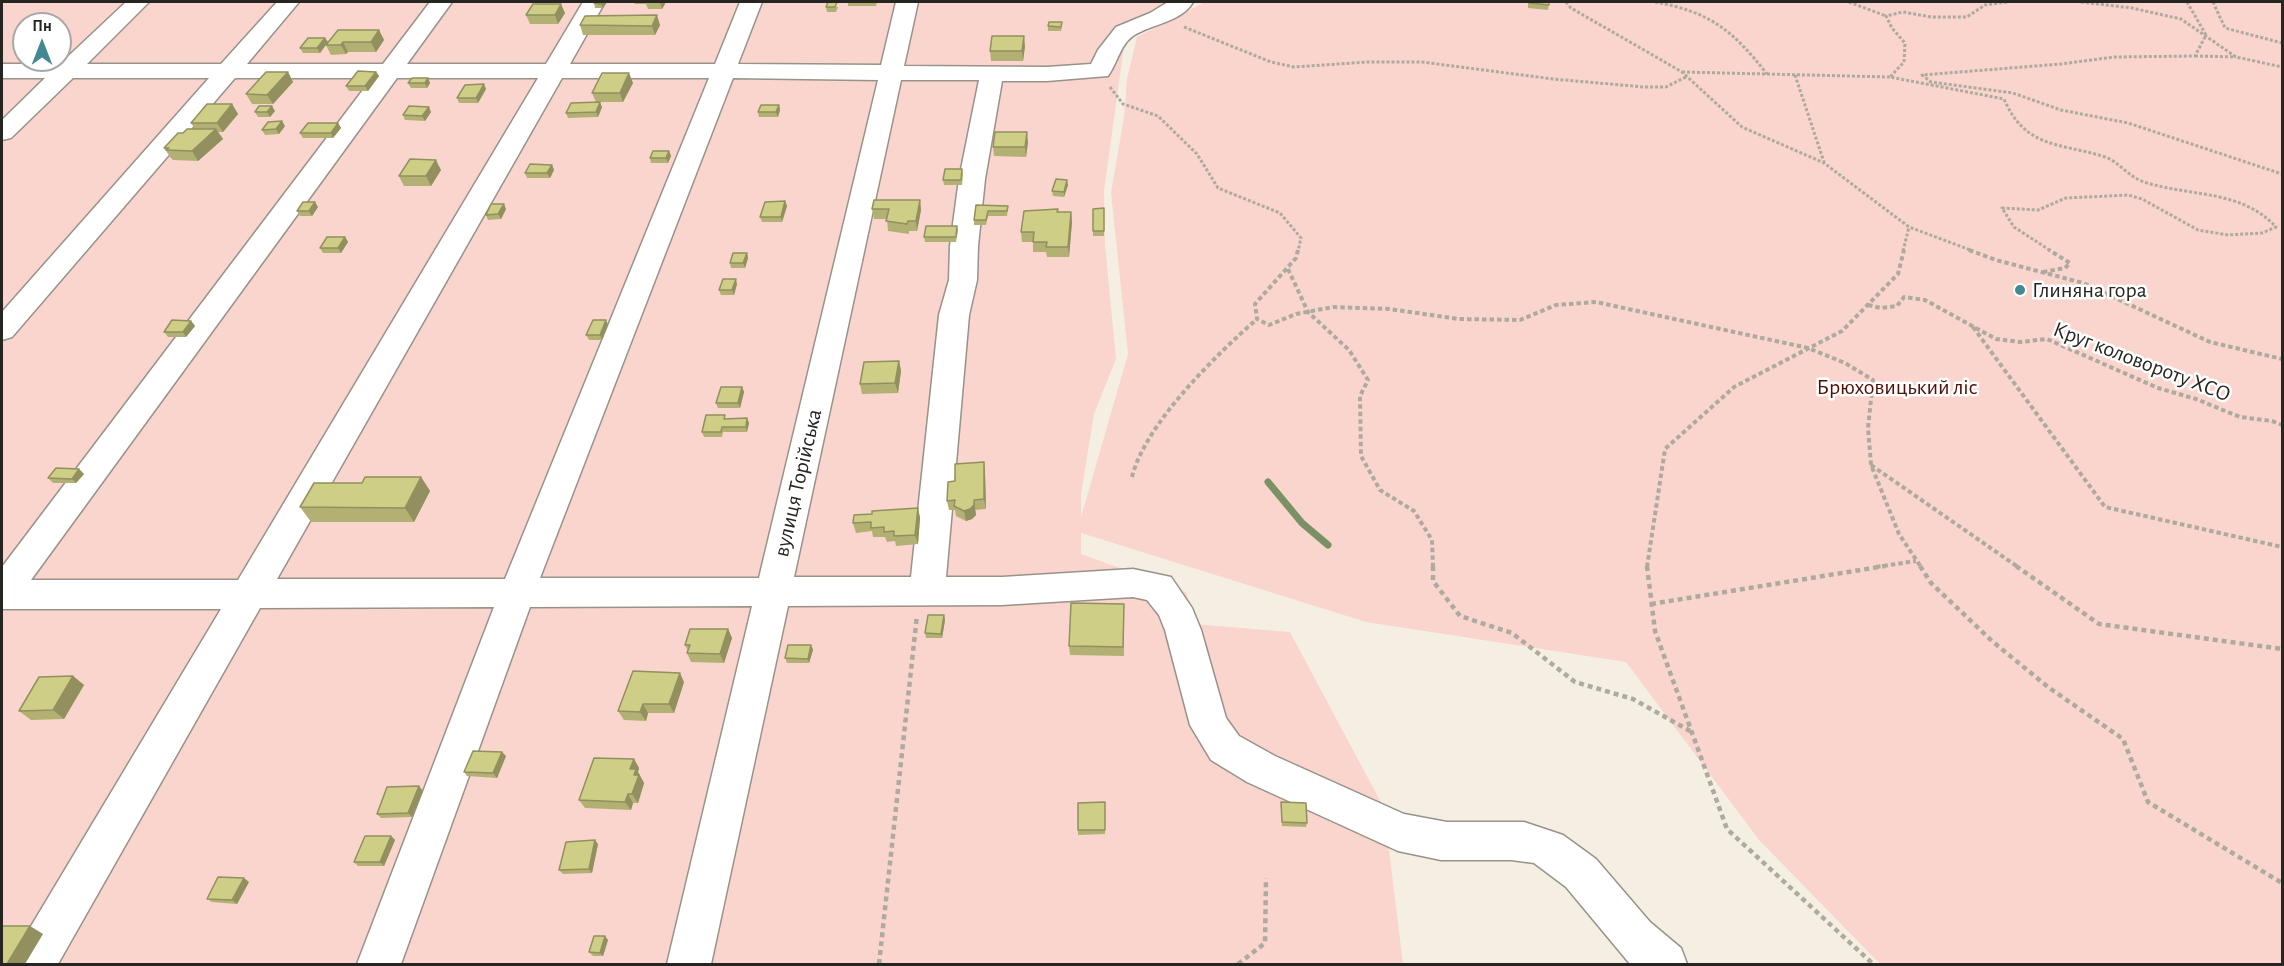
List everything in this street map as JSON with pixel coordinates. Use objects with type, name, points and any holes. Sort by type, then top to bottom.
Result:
[{"type":"street","points":[[72,66],[138,2]]},
{"type":"street","points":[[2,330],[288,2]]},
{"type":"street","points":[[2,594],[441,2]]},
{"type":"street","points":[[33,964],[251,594],[594,2]]},
{"type":"street","points":[[379,964],[517,594],[751,2]]},
{"type":"street","name":"вулиця Торійська","points":[[689,964],[907,2]]},
{"type":"street","points":[[72,71],[723,71],[1047,74],[1100,71],[1110,50],[1124,32],[1158,18],[1182,2]]},
{"type":"street","points":[[2,133],[66,72]]},
{"type":"street","points":[[924,590],[954,315],[963,280],[964,246],[972,179],[992,73]]},
{"type":"street","points":[[2,594],[1002,591],[1133,583],[1158,587],[1174,608],[1183,630],[1209,725],[1226,748],[1261,769],[1398,832],[1421,839],[1504,840],[1547,849],[1565,860],[1597,891],[1649,955],[1665,964]]},
{"type":"path","points":[[1566,2],[1571,8],[1682,72],[1742,127],[1824,163],[1909,227],[1996,260],[2084,283],[2210,342],[2283,358]]},
{"type":"path","points":[[1655,2],[1684,10],[1719,26],[1739,39],[1768,74]]},
{"type":"path","points":[[1849,2],[1886,16],[1903,12],[1932,17],[1967,17],[1985,5],[2007,2]]},
{"type":"path","points":[[2081,2],[2132,8],[2181,20],[2236,57]]},
{"type":"path","points":[[2187,2],[2206,36]]},
{"type":"path","points":[[2213,2],[2225,28],[2283,43]]},
{"type":"path","points":[[1886,16],[1892,28],[1905,43],[1904,62],[1890,77]]},
{"type":"path","points":[[1158,18],[1271,62],[1294,67],[1375,61],[1422,62],[1552,79],[1644,87],[1666,87],[1686,77]]},
{"type":"path","points":[[2195,56],[2206,36]]},
{"type":"path","points":[[2283,67],[2236,57],[2114,57],[2061,64],[1922,75],[1931,82],[2013,93],[2061,110],[2128,123],[2283,174]]},
{"type":"path","points":[[1100,71],[1123,104],[1158,116],[1197,154],[1218,188],[1280,213],[1301,238],[1296,258],[1255,304],[1257,319]]},
{"type":"path","points":[[1682,72],[1890,77],[2004,99],[2008,112],[2018,124],[2037,137],[2067,150],[2108,157],[2143,182],[2214,194],[2245,205],[2270,217],[2276,227],[2262,233],[2228,235],[2198,230],[2142,199],[2128,195],[2066,198],[2038,210],[2002,208],[2007,221],[2029,239],[2054,250],[2070,263],[2065,268],[2043,272]]},
{"type":"path","points":[[1795,75],[1824,163]]},
{"type":"path","points":[[1873,964],[1727,829],[1655,631],[1646,572],[1665,449],[1734,387],[1842,331],[1898,274],[1909,227]]},
{"type":"path","points":[[1288,268],[1308,312],[1350,350],[1368,380],[1360,396],[1361,456],[1380,490],[1414,511],[1431,540],[1433,581],[1460,616],[1512,633],[1575,682],[1633,699],[1691,732]]},
{"type":"path","name":"Круг коловороту ХСО","points":[[1867,305],[1881,308],[1897,306],[1904,297],[1925,300],[1996,339],[2020,342],[2047,339],[2158,388],[2196,399],[2240,417],[2272,421],[2283,425]]},
{"type":"path","points":[[1257,319],[1269,325],[1308,312],[1333,307],[1389,309],[1459,319],[1520,320],[1556,304],[1596,302],[1808,348],[1845,363],[1873,380],[1868,428],[1870,465],[1899,534],[1932,583],[1992,641],[2048,687],[2123,739],[2148,802],[2283,883]]},
{"type":"path","points":[[1132,477],[1136,460],[1147,440],[1194,380],[1226,346],[1257,319]]},
{"type":"path","points":[[1972,327],[2104,507],[2283,547]]},
{"type":"path","points":[[1870,465],[2099,624],[2283,649]]},
{"type":"path","points":[[1650,604],[1917,561]]},
{"type":"path","points":[[879,964],[924,590]]},
{"type":"path","points":[[1238,964],[1265,944],[1266,878]]},
{"type":"green space","name":"Брюховицький ліс","points":[[2,2],[1195,2],[1125,39],[1104,191],[1105,244],[1116,359],[1094,414],[1081,494],[1081,517],[1128,354],[1111,193],[1124,117],[1127,79],[1137,37],[1205,2],[2282,2],[2282,964],[1880,964],[1759,840],[1626,662],[1366,622],[1081,533],[1081,554],[1186,592],[1194,624],[1290,632],[1384,808],[1403,964],[2,964]]},
{"type":"building","points":[[828,2],[837,2],[835,7],[826,7]]},
{"type":"building","points":[[1549,2],[1549,5],[1530,3]]},
{"type":"building","points":[[533,4],[561,4],[555,15],[526,15]]},
{"type":"building","points":[[657,15],[652,26],[580,25],[585,16]]},
{"type":"building","points":[[1049,22],[1062,22],[1061,27],[1048,26]]},
{"type":"building","points":[[338,30],[379,30],[371,42],[343,42],[341,45],[326,45]]},
{"type":"building","points":[[992,36],[1024,36],[1022,51],[990,51]]},
{"type":"building","points":[[308,38],[325,38],[317,48],[300,48]]},
{"type":"building","points":[[358,71],[376,72],[365,86],[346,86]]},
{"type":"building","points":[[266,72],[288,72],[267,95],[246,94]]},
{"type":"building","points":[[602,73],[629,73],[620,93],[592,93]]},
{"type":"building","points":[[412,78],[428,78],[425,83],[408,83]]},
{"type":"building","points":[[484,84],[476,98],[457,98],[465,85]]},
{"type":"building","points":[[600,102],[596,112],[566,113],[571,103]]},
{"type":"building","points":[[207,104],[232,104],[217,123],[191,123]]},
{"type":"building","points":[[761,105],[779,105],[776,112],[758,112]]},
{"type":"building","points":[[259,106],[272,106],[267,112],[255,112]]},
{"type":"building","points":[[409,106],[429,107],[422,116],[403,115]]},
{"type":"building","points":[[282,121],[276,129],[262,130],[268,122]]},
{"type":"building","points":[[308,123],[338,123],[331,133],[300,133]]},
{"type":"building","points":[[187,129],[216,129],[192,151],[164,148],[178,133],[183,133]]},
{"type":"building","points":[[995,132],[1027,132],[1025,147],[993,147]]},
{"type":"building","points":[[653,151],[669,151],[666,158],[650,158]]},
{"type":"building","points":[[410,159],[436,160],[426,176],[399,176]]},
{"type":"building","points":[[530,164],[552,165],[547,173],[525,173]]},
{"type":"building","points":[[945,169],[962,169],[961,180],[943,180]]},
{"type":"building","points":[[1056,179],[1067,180],[1064,192],[1052,191]]},
{"type":"building","points":[[874,200],[920,200],[916,221],[908,221],[907,224],[886,221],[889,209],[872,209]]},
{"type":"building","points":[[785,201],[781,217],[760,217],[765,202]]},
{"type":"building","points":[[303,202],[315,202],[309,211],[297,211]]},
{"type":"building","points":[[491,204],[504,204],[498,214],[486,215]]},
{"type":"building","points":[[976,205],[1008,206],[1007,211],[988,211],[986,220],[974,220]]},
{"type":"building","points":[[1104,208],[1104,231],[1093,231],[1093,209]]},
{"type":"building","points":[[1058,209],[1057,212],[1071,212],[1068,247],[1046,247],[1047,242],[1033,242],[1034,232],[1021,232],[1024,211]]},
{"type":"building","points":[[926,226],[957,226],[956,237],[924,237]]},
{"type":"building","points":[[327,237],[345,237],[338,248],[320,248]]},
{"type":"building","points":[[733,253],[747,253],[743,263],[730,263]]},
{"type":"building","points":[[723,279],[736,279],[732,290],[719,290]]},
{"type":"building","points":[[172,320],[191,321],[183,332],[164,332]]},
{"type":"building","points":[[593,320],[606,320],[600,335],[586,335]]},
{"type":"building","points":[[899,361],[895,383],[860,384],[864,362]]},
{"type":"building","points":[[721,387],[742,387],[738,403],[716,403]]},
{"type":"building","points":[[706,415],[725,415],[724,419],[747,418],[746,427],[722,427],[721,432],[702,432]]},
{"type":"building","points":[[984,462],[984,499],[974,500],[974,505],[964,511],[954,506],[955,500],[947,501],[948,482],[955,481],[955,464]]},
{"type":"building","points":[[56,468],[79,469],[72,479],[48,478]]},
{"type":"building","points":[[365,477],[421,477],[405,508],[300,507],[314,483],[362,483]]},
{"type":"building","points":[[918,508],[915,535],[894,536],[894,531],[884,532],[884,527],[871,528],[871,522],[853,523],[854,515],[872,514],[872,511]]},
{"type":"building","points":[[1071,603],[1124,604],[1123,647],[1069,646]]},
{"type":"building","points":[[928,615],[944,615],[941,634],[925,633]]},
{"type":"building","points":[[690,629],[728,629],[720,654],[687,653],[690,645],[685,645]]},
{"type":"building","points":[[788,645],[811,645],[808,659],[785,658]]},
{"type":"building","points":[[633,671],[680,673],[669,704],[643,704],[640,712],[618,711]]},
{"type":"building","points":[[73,676],[53,710],[19,711],[39,677]]},
{"type":"building","points":[[473,751],[502,752],[493,773],[464,772]]},
{"type":"building","points":[[594,758],[634,759],[630,769],[636,769],[634,775],[639,775],[632,794],[628,794],[625,802],[579,800]]},
{"type":"building","points":[[419,786],[408,813],[377,814],[387,787]]},
{"type":"building","points":[[1105,802],[1105,830],[1078,830],[1078,803]]},
{"type":"building","points":[[1281,802],[1306,803],[1307,823],[1282,822]]},
{"type":"building","points":[[365,836],[391,836],[380,862],[354,862]]},
{"type":"building","points":[[595,840],[589,869],[559,870],[566,842]]},
{"type":"building","points":[[218,877],[244,878],[232,900],[207,899]]},
{"type":"building","points":[[2,926],[30,926],[7,964],[2,964]]},
{"type":"building","points":[[594,936],[605,936],[600,953],[589,952]]},
{"type":"waterway","points":[[1268,482],[1302,523],[1328,545]]},
{"type":"place","name":"Глиняна гора","points":[[2020,290]]}]
